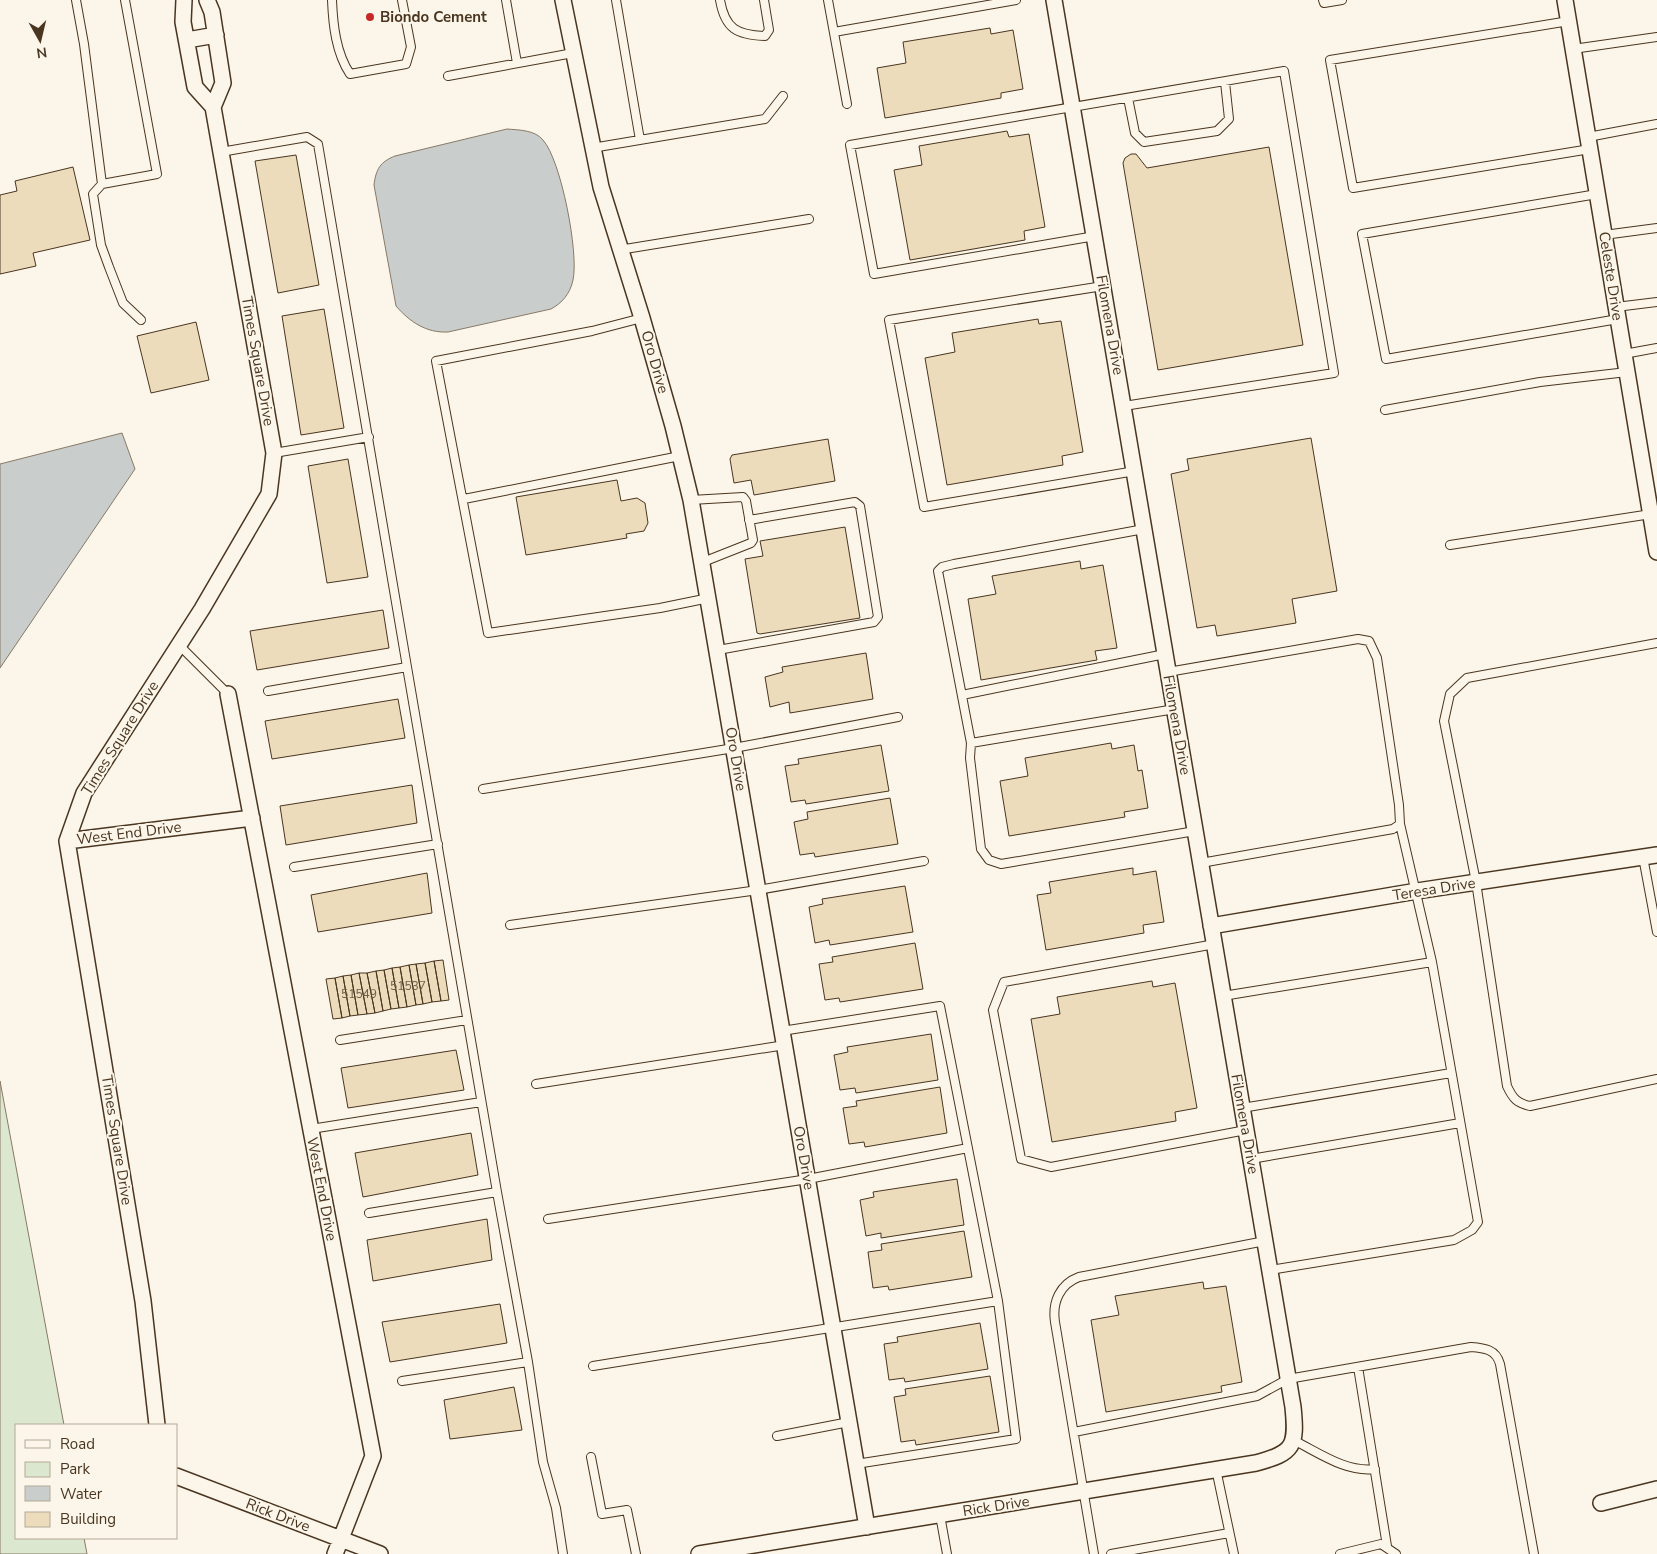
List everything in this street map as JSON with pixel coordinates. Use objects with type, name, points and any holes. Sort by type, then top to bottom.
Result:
[{"type":"street","points":[[184,0],[183,22],[196,87],[213,107],[223,83],[212,12],[207,0]]},
{"type":"street","name":"Oro Drive","points":[[563,0],[572,53],[601,187],[619,250],[642,318],[691,500],[867,1527]]},
{"type":"street","name":"Filomena Drive","points":[[1054,0],[1288,1379],[1294,1421],[1291,1444]]},
{"type":"street","name":"Celeste Drive","points":[[1565,0],[1627,372],[1648,479],[1657,552]]},
{"type":"street","points":[[187,40],[216,35]]},
{"type":"street","name":"Times Square Drive","points":[[157,1424],[144,1301],[67,841],[84,793],[179,645],[269,494],[274,453],[213,107]]},
{"type":"street","name":"West End Drive","points":[[228,694],[373,1456],[335,1554]]},
{"type":"street","name":"West End Drive","points":[[67,841],[252,818]]},
{"type":"street","name":"Teresa Drive","points":[[1211,926],[1417,891],[1650,856]]},
{"type":"street","name":"Rick Drive","points":[[700,1554],[1216,1469],[1269,1459],[1291,1444]]},
{"type":"street","name":"Rick Drive","points":[[178,1477],[380,1554]]},
{"type":"street","points":[[1601,1503],[1657,1489]]},
{"type":"lane","points":[[76,0],[84,44],[102,184]]},
{"type":"lane","points":[[125,0],[157,174],[102,184],[93,194],[101,246],[123,303],[141,320]]},
{"type":"lane","points":[[332,0],[332,16],[342,62],[350,74],[406,64],[411,47],[402,0]]},
{"type":"lane","points":[[506,0],[517,63]]},
{"type":"lane","points":[[616,0],[640,140]]},
{"type":"lane","points":[[720,0],[723,18],[732,29],[748,35],[765,36],[769,30],[764,0]]},
{"type":"lane","points":[[828,0],[847,104]]},
{"type":"lane","points":[[834,32],[1016,0]]},
{"type":"lane","points":[[1323,0],[1324,3],[1342,0]]},
{"type":"lane","points":[[1569,21],[1330,60],[1353,188],[1589,143],[1657,124]]},
{"type":"lane","points":[[1573,49],[1657,37]]},
{"type":"lane","points":[[448,76],[572,53]]},
{"type":"lane","points":[[1095,236],[874,274],[850,145],[1284,71],[1334,373],[1124,406]]},
{"type":"lane","points":[[1128,98],[1135,133],[1144,142],[1217,131],[1229,118],[1225,82]]},
{"type":"lane","points":[[592,148],[765,119],[784,96]]},
{"type":"lane","points":[[221,152],[307,137],[318,144],[481,1102],[528,1362],[542,1462],[556,1508],[562,1554]]},
{"type":"lane","points":[[1597,194],[1362,234],[1386,358],[1617,313],[1657,302]]},
{"type":"lane","points":[[619,250],[809,219]]},
{"type":"lane","points":[[1604,235],[1657,228]]},
{"type":"lane","points":[[1103,286],[889,320],[924,507],[1134,471]]},
{"type":"lane","points":[[642,318],[592,332],[436,361],[464,499],[488,633],[660,608],[709,598]]},
{"type":"lane","points":[[1624,354],[1657,348]]},
{"type":"lane","points":[[1385,410],[1540,382],[1627,372]]},
{"type":"lane","points":[[274,453],[368,437]]},
{"type":"lane","points":[[464,499],[680,456]]},
{"type":"lane","points":[[691,500],[743,497],[746,501],[753,540],[751,543],[703,562]]},
{"type":"lane","points":[[718,650],[874,622],[878,617],[860,506],[855,502],[749,520]]},
{"type":"lane","points":[[1450,545],[1651,514]]},
{"type":"lane","points":[[1144,529],[942,568],[938,572],[971,743],[970,758],[981,849],[989,860],[1001,864],[1014,863],[1195,831]]},
{"type":"lane","points":[[1168,672],[1358,639],[1369,641],[1377,658],[1399,805],[1400,824],[1432,962],[1478,1222],[1472,1230],[1454,1240],[1270,1270]]},
{"type":"lane","points":[[1657,643],[1467,678],[1450,694],[1444,721],[1476,882],[1507,1086],[1512,1098],[1518,1103],[1530,1106],[1657,1079]]},
{"type":"lane","points":[[179,645],[228,694]]},
{"type":"lane","points":[[962,695],[1165,654]]},
{"type":"lane","points":[[268,691],[407,667]]},
{"type":"lane","points":[[971,743],[1175,709]]},
{"type":"lane","points":[[483,789],[734,748],[898,717]]},
{"type":"lane","points":[[1201,863],[1393,830],[1400,824]]},
{"type":"lane","points":[[294,866],[438,844]]},
{"type":"lane","points":[[1650,856],[1657,932]]},
{"type":"lane","points":[[510,926],[758,890],[924,861]]},
{"type":"lane","points":[[1214,944],[1004,982],[993,1010],[1021,1159],[1052,1167],[1246,1130]]},
{"type":"lane","points":[[1223,996],[1432,962]]},
{"type":"lane","points":[[536,1084],[784,1038],[940,1006],[998,1301],[1016,1439],[856,1464]]},
{"type":"lane","points":[[340,1040],[467,1020]]},
{"type":"lane","points":[[1242,1108],[1451,1073]]},
{"type":"lane","points":[[310,1129],[481,1102]]},
{"type":"lane","points":[[1251,1159],[1460,1123]]},
{"type":"lane","points":[[548,1219],[808,1179],[968,1148]]},
{"type":"lane","points":[[369,1213],[497,1192]]},
{"type":"lane","points":[[1094,1554],[1053,1312],[1060,1290],[1080,1277],[1265,1241]]},
{"type":"lane","points":[[593,1366],[998,1301]]},
{"type":"lane","points":[[1074,1432],[1258,1396],[1288,1379],[1471,1347],[1491,1350],[1500,1364],[1534,1554]]},
{"type":"lane","points":[[402,1381],[528,1362]]},
{"type":"lane","points":[[1358,1367],[1387,1546],[1396,1554]]},
{"type":"lane","points":[[776,1436],[849,1422]]},
{"type":"lane","points":[[1291,1444],[1350,1468],[1365,1471],[1375,1469]]},
{"type":"lane","points":[[590,1457],[602,1514],[627,1510],[636,1554]]},
{"type":"lane","points":[[1216,1469],[1234,1554]]},
{"type":"lane","points":[[940,1515],[947,1554]]},
{"type":"lane","points":[[1111,1554],[1229,1533]]},
{"type":"lane","points":[[1340,1554],[1373,1546],[1387,1546]]},
{"type":"green space","points":[[0,1081],[64,1424],[15,1424],[15,1539],[84,1539],[87,1554],[0,1554]]},
{"type":"water","points":[[507,129],[536,134],[543,140],[550,151],[562,186],[571,229],[574,267],[570,290],[559,304],[551,309],[448,332],[433,331],[413,322],[396,306],[374,185],[376,175],[382,164],[395,156]]},
{"type":"water","points":[[122,433],[135,469],[0,668],[0,464]]},
{"type":"building","points":[[990,28],[991,34],[1013,30],[1023,89],[1001,93],[1001,98],[885,118],[877,68],[906,63],[903,42]]},
{"type":"building","points":[[1007,131],[1009,137],[1029,134],[1045,227],[1024,231],[1025,240],[910,260],[894,170],[922,165],[919,146]]},
{"type":"building","points":[[1269,147],[1303,345],[1158,370],[1123,163],[1125,158],[1131,154],[1136,154],[1147,168]]},
{"type":"building","points":[[296,155],[319,285],[278,293],[255,161]]},
{"type":"building","points":[[73,167],[90,240],[33,253],[36,266],[0,274],[0,195],[17,191],[15,181]]},
{"type":"building","points":[[324,309],[344,428],[301,435],[282,316]]},
{"type":"building","points":[[1038,319],[1039,324],[1061,321],[1083,452],[1062,456],[1063,465],[947,485],[925,358],[955,352],[952,333]]},
{"type":"building","points":[[196,322],[209,380],[151,393],[137,336]]},
{"type":"building","points":[[1311,438],[1337,591],[1292,599],[1296,623],[1217,636],[1215,625],[1197,628],[1171,474],[1189,470],[1187,459]]},
{"type":"building","points":[[828,439],[835,481],[754,495],[751,480],[734,483],[730,459],[732,455]]},
{"type":"building","points":[[348,459],[368,577],[327,583],[308,466]]},
{"type":"building","points":[[617,480],[621,501],[637,498],[645,503],[648,523],[644,531],[626,534],[627,538],[526,555],[516,497]]},
{"type":"building","points":[[845,527],[860,618],[757,633],[745,559],[763,556],[760,541]]},
{"type":"building","points":[[1080,561],[1081,569],[1103,565],[1117,648],[1095,651],[1097,660],[981,680],[968,599],[996,594],[992,576]]},
{"type":"building","points":[[383,610],[389,648],[257,670],[250,631]]},
{"type":"building","points":[[866,653],[873,699],[790,713],[789,702],[770,707],[765,677],[783,672],[782,667]]},
{"type":"building","points":[[398,699],[405,738],[272,759],[265,721]]},
{"type":"building","points":[[1111,743],[1112,749],[1134,745],[1138,771],[1142,770],[1148,808],[1124,812],[1125,817],[1009,836],[1000,781],[1028,776],[1025,758]]},
{"type":"building","points":[[881,745],[889,791],[806,804],[805,800],[791,802],[785,766],[799,764],[798,759]]},
{"type":"building","points":[[412,785],[417,823],[286,845],[280,806]]},
{"type":"building","points":[[890,798],[898,844],[815,857],[814,853],[800,855],[794,822],[808,819],[807,812]]},
{"type":"building","points":[[1133,868],[1133,875],[1156,871],[1164,922],[1143,925],[1144,933],[1046,950],[1037,895],[1051,893],[1049,882]]},
{"type":"building","points":[[427,873],[432,913],[318,932],[311,895]]},
{"type":"building","points":[[905,886],[913,932],[830,945],[829,940],[815,943],[809,907],[823,904],[822,899]]},
{"type":"building","points":[[915,943],[923,989],[840,1002],[839,998],[825,1000],[819,964],[833,962],[832,957]]},
{"type":"building","points":[[443,960],[449,1000],[441,1001],[434,961]]},
{"type":"building","points":[[434,961],[441,1001],[432,1002],[425,963]]},
{"type":"building","points":[[425,963],[432,1002],[423,1004],[416,964]]},
{"type":"building","points":[[416,964],[423,1004],[416,1005],[409,965]]},
{"type":"building","points":[[409,965],[416,1005],[407,1007],[400,967]]},
{"type":"building","points":[[400,967],[407,1007],[399,1008],[392,968]]},
{"type":"building","points":[[392,968],[399,1008],[391,1009],[384,970]]},
{"type":"building","points":[[384,970],[391,1009],[383,1011],[376,971]]},
{"type":"building","points":[[376,971],[383,1011],[375,1013],[367,973]]},
{"type":"building","points":[[359,973],[367,1014],[358,1015],[351,975]]},
{"type":"building","points":[[359,973],[367,973],[375,1013],[367,1014]]},
{"type":"building","points":[[351,975],[358,1015],[350,1016],[343,976]]},
{"type":"building","points":[[343,976],[350,1016],[342,1018],[335,978]]},
{"type":"building","points":[[335,978],[342,1018],[333,1019],[326,979]]},
{"type":"building","points":[[1152,981],[1153,987],[1175,983],[1197,1108],[1175,1112],[1176,1121],[1052,1142],[1031,1019],[1060,1014],[1057,997]]},
{"type":"building","points":[[931,1034],[938,1080],[856,1093],[855,1088],[840,1090],[834,1055],[848,1052],[847,1047]]},
{"type":"building","points":[[456,1050],[464,1090],[348,1108],[341,1068]]},
{"type":"building","points":[[940,1087],[947,1133],[865,1147],[864,1142],[849,1144],[843,1108],[857,1106],[856,1101]]},
{"type":"building","points":[[471,1133],[478,1175],[363,1197],[355,1153]]},
{"type":"building","points":[[957,1179],[964,1225],[881,1238],[881,1233],[866,1236],[860,1200],[874,1197],[873,1192]]},
{"type":"building","points":[[487,1219],[492,1260],[373,1281],[367,1240]]},
{"type":"building","points":[[964,1231],[972,1277],[889,1290],[888,1286],[873,1288],[868,1252],[882,1250],[881,1244]]},
{"type":"building","points":[[1203,1282],[1204,1289],[1226,1286],[1242,1382],[1221,1386],[1222,1392],[1106,1412],[1091,1320],[1119,1315],[1115,1296]]},
{"type":"building","points":[[500,1304],[507,1343],[390,1362],[382,1322]]},
{"type":"building","points":[[980,1323],[988,1369],[905,1382],[904,1378],[889,1380],[884,1344],[898,1342],[897,1337]]},
{"type":"building","points":[[990,1376],[999,1432],[916,1445],[915,1440],[901,1442],[894,1397],[906,1395],[905,1389]]},
{"type":"building","points":[[514,1387],[522,1430],[450,1439],[444,1400]]},
{"type":"place","name":"Biondo Cement","points":[[370,17]]}]
